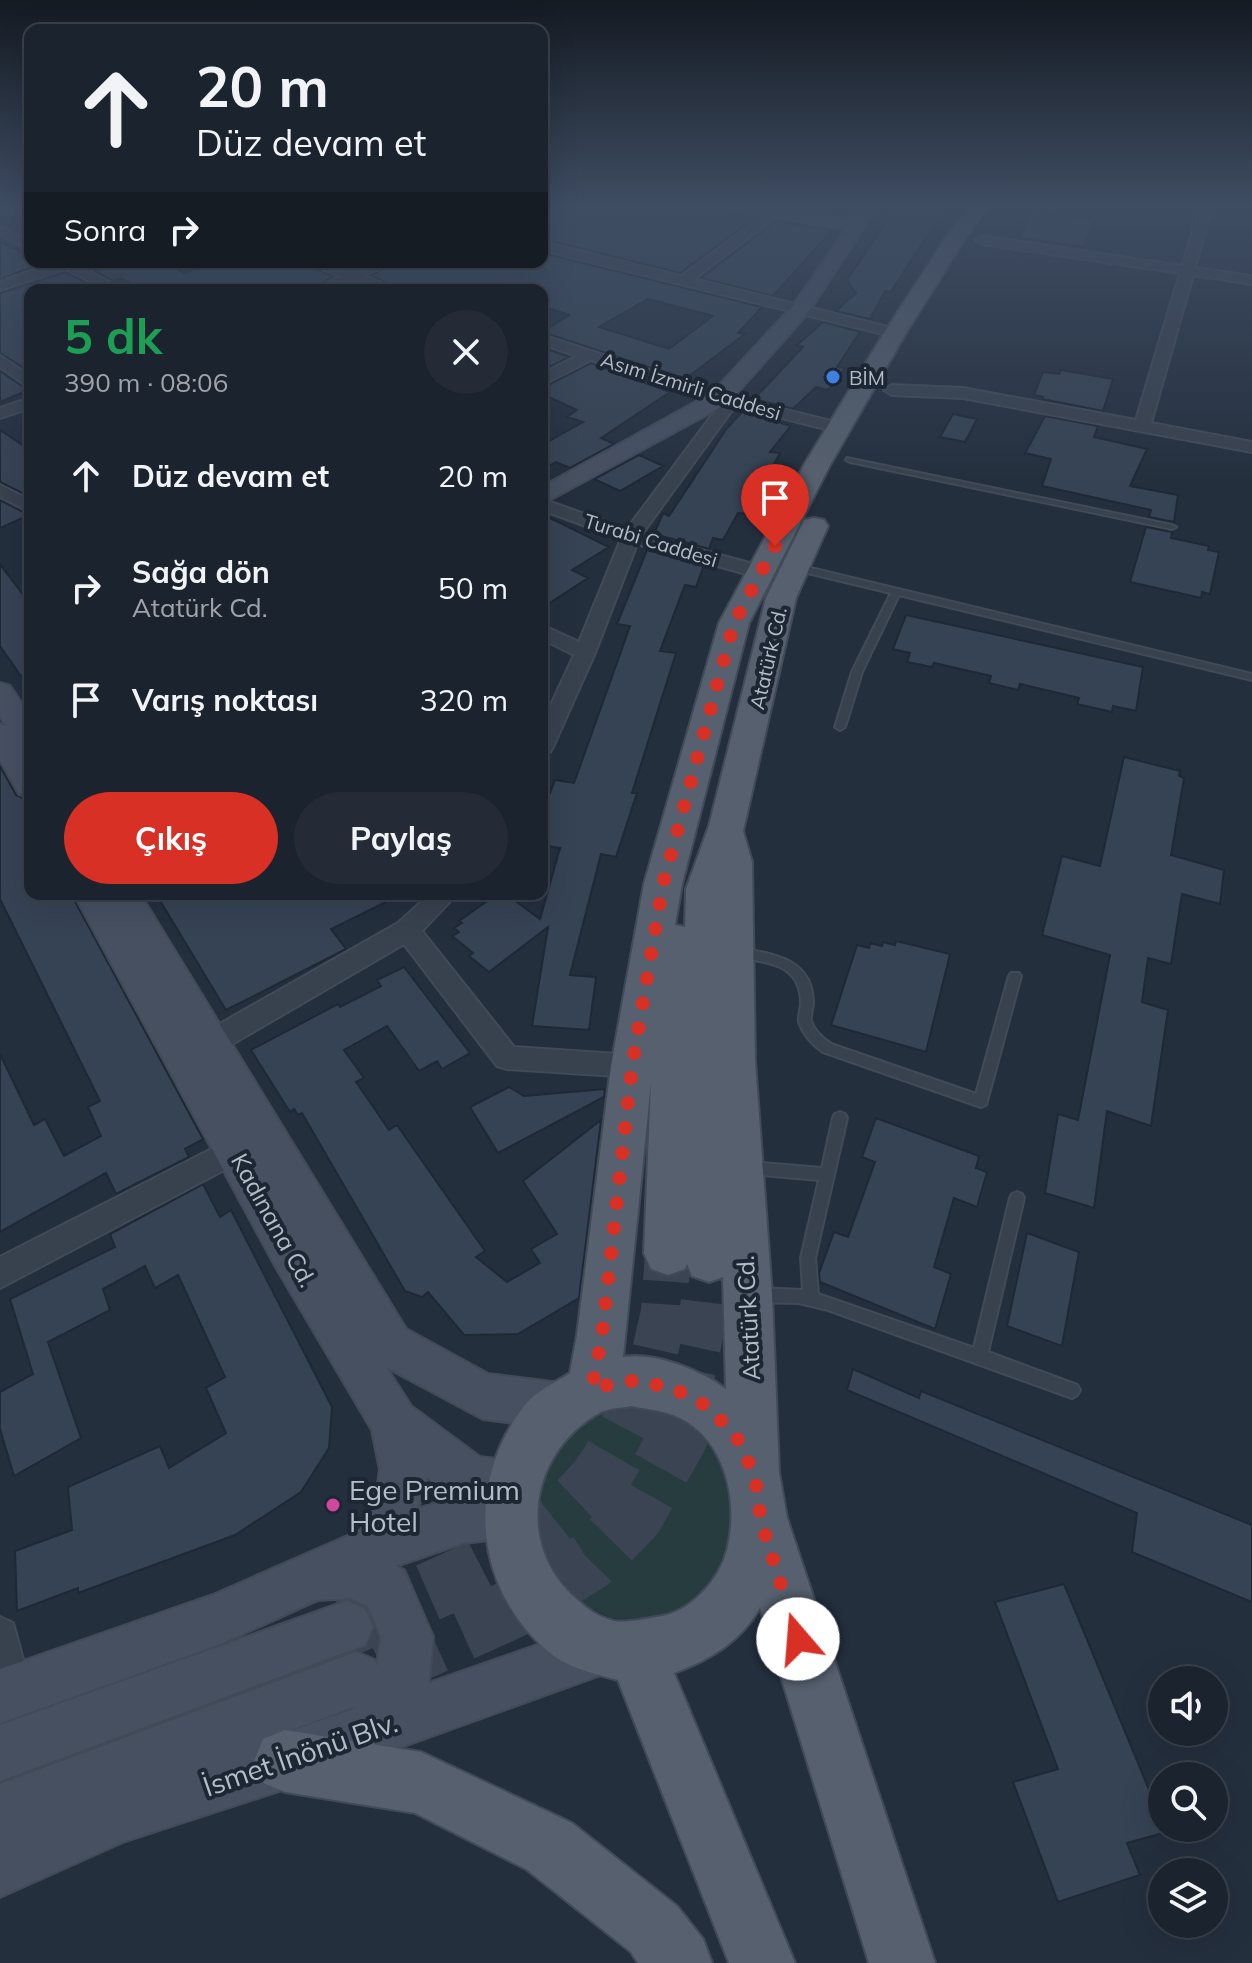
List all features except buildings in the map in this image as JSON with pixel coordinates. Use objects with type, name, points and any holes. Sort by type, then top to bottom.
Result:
[{"type":"main road","name":"Atatürk Cd.","points":[[576,1397],[602,1335],[632,1066],[663,884],[734,623],[817,465],[895,333],[925,298]]},
{"type":"main road","name":"Atatürk Cd.","points":[[925,335],[945,298]]},
{"type":"main road","name":"Atatürk Cd.","points":[[709,1260],[705,889],[727,826],[781,598],[850,460],[909,362]]},
{"type":"main road","points":[[668,1253],[679,823]]},
{"type":"main road","name":"Atatürk Cd.","points":[[727,826],[734,862],[738,1167],[758,1499]]},
{"type":"main road","points":[[758,1499],[752,1568],[729,1608],[693,1638],[649,1652],[620,1650],[564,1629],[533,1596],[514,1556],[510,1499],[515,1471],[533,1435],[576,1397],[631,1381],[671,1387],[707,1406],[736,1436],[758,1499],[902,1963]]},
{"type":"main road","points":[[620,1650],[762,1963]]},
{"type":"main road","points":[[285,1761],[421,1783],[549,1846],[654,1929],[679,1963]]},
{"type":"street","points":[[750,298],[895,333]]},
{"type":"street","points":[[548,734],[585,653],[631,537],[726,399],[808,298]]},
{"type":"street","points":[[1142,426],[1180,298]]},
{"type":"street","name":"Asım İzmirli Caddesi","points":[[548,341],[726,399],[841,428]]},
{"type":"street","points":[[548,377],[590,355]]},
{"type":"street","points":[[0,360],[24,378]]},
{"type":"street","points":[[892,390],[963,393],[1252,447]]},
{"type":"street","points":[[548,494],[726,399]]},
{"type":"street","points":[[0,413],[24,405]]},
{"type":"street","points":[[0,490],[24,504]]},
{"type":"street","name":"Turabi Caddesi","points":[[548,506],[631,537],[761,572]]},
{"type":"street","points":[[548,634],[585,653]]},
{"type":"street","points":[[0,692],[24,766]]},
{"type":"street","name":"Kadınana Cd.","points":[[94,900],[292,1255],[394,1423],[471,1480],[510,1499]]},
{"type":"street","name":"Kadınana Cd.","points":[[127,900],[390,1345],[483,1396],[576,1397]]},
{"type":"street","points":[[212,1042],[407,930],[439,900]]},
{"type":"street","points":[[407,930],[507,1058],[632,1066]]},
{"type":"street","points":[[0,1273],[235,1150]]},
{"type":"street","points":[[380,1547],[401,1489],[404,1470],[394,1423]]},
{"type":"street","points":[[0,1636],[6,1694],[218,1619],[380,1547],[510,1499]]},
{"type":"street","points":[[312,1577],[351,1572],[386,1588],[407,1637],[400,1700],[368,1732]]},
{"type":"street","points":[[0,1753],[347,1627]]},
{"type":"street","name":"İsmet İnönü Blv.","points":[[0,1868],[119,1815],[620,1650]]},
{"type":"street","name":"İsmet İnönü Blv.","points":[[0,1812],[356,1679]]},
{"type":"lane","points":[[850,460],[1172,527]]},
{"type":"lane","points":[[794,567],[1252,677]]},
{"type":"lane","points":[[840,727],[857,672],[896,592]]},
{"type":"lane","points":[[734,951],[778,960],[795,971],[802,979],[808,997],[805,1021],[816,1040],[827,1048],[981,1101],[1015,976]]},
{"type":"lane","points":[[811,1299],[808,1258],[840,1118]]},
{"type":"lane","points":[[738,1167],[827,1175]]},
{"type":"lane","points":[[979,1357],[1017,1198]]},
{"type":"lane","points":[[748,1295],[811,1299],[1072,1390]]},
{"type":"green space","points":[[661,1401],[712,1434],[738,1494],[727,1562],[707,1590],[679,1611],[646,1620],[612,1618],[579,1603],[553,1577],[536,1543],[536,1473],[551,1442],[601,1403]]},
{"type":"tunnel","points":[[636,1415],[643,1403],[664,1312],[668,1253]]},
{"type":"tunnel","points":[[683,1415],[699,1341],[709,1260]]},
{"type":"tunnel","points":[[347,1627],[480,1568],[543,1531],[596,1482],[637,1413]]},
{"type":"tunnel","points":[[382,1668],[514,1608],[589,1562],[634,1516],[679,1436],[684,1413]]},
{"type":"place","name":"BİM","points":[[833,377]]},
{"type":"place","name":"Ege Premium Hotel","points":[[333,1505]]},
{"type":"route","points":[[775,546],[734,623],[663,884],[632,1066],[602,1335],[592,1388],[631,1381],[671,1387],[707,1406],[736,1436],[755,1476],[761,1521],[798,1639]]}]
